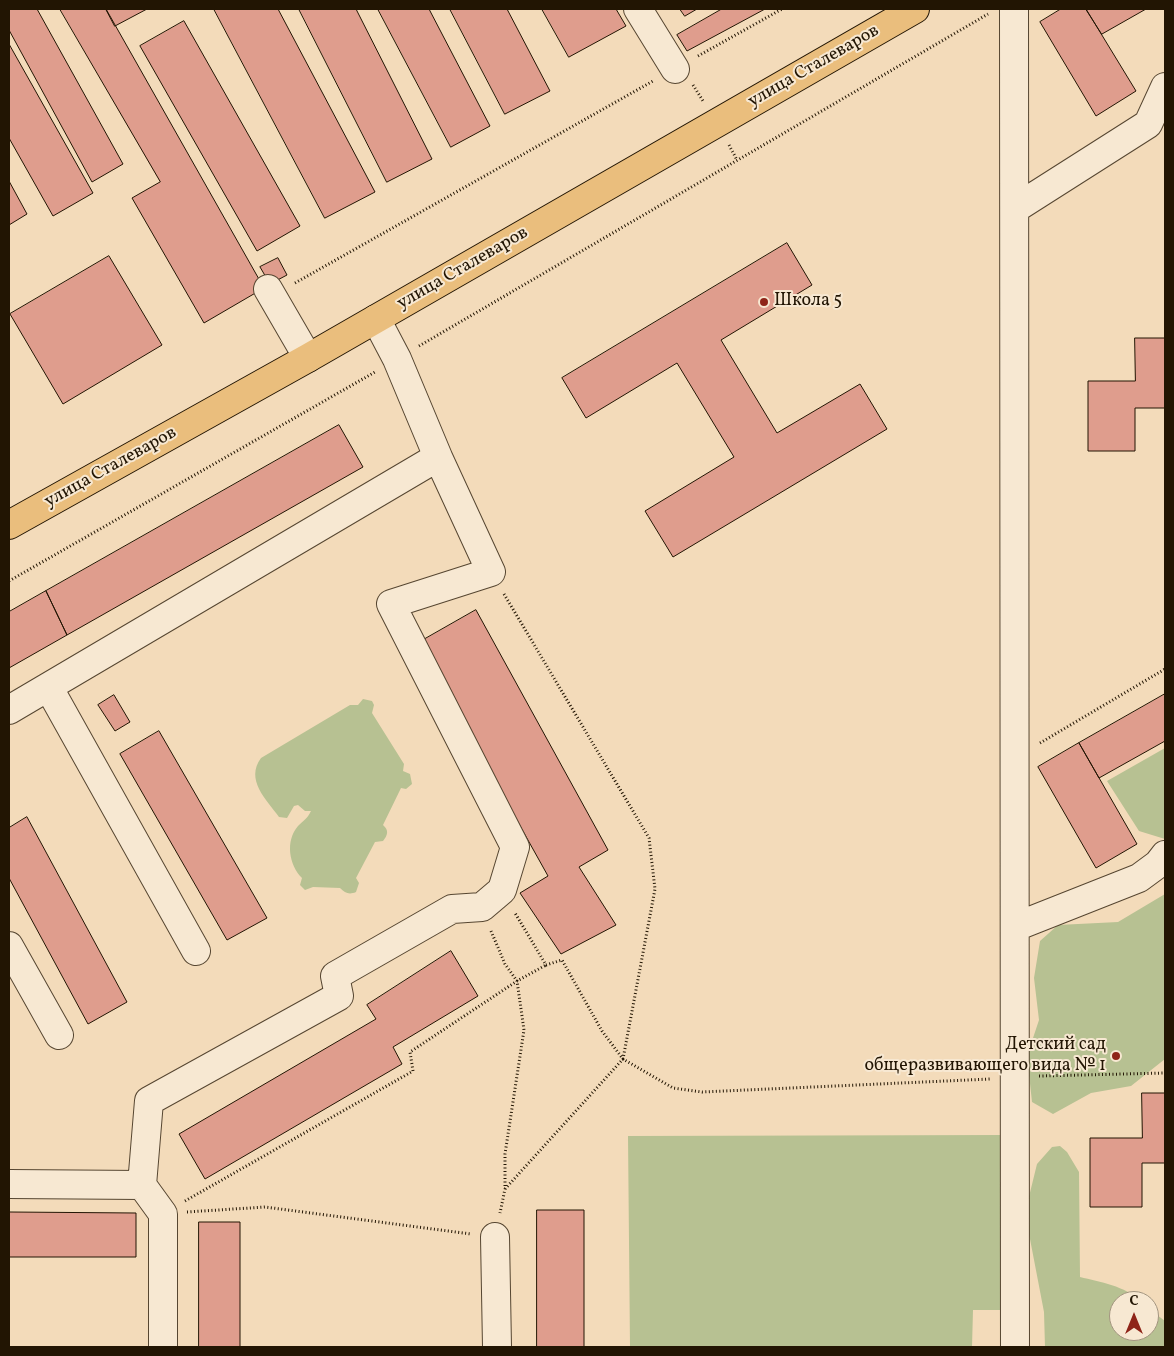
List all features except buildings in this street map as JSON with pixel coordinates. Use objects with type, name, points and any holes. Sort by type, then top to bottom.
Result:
[{"type":"main road","name":"улица Сталеваров","points":[[9,525],[308,358],[915,9]]},
{"type":"lane","points":[[638,9],[674,69]]},
{"type":"lane","points":[[1014,9],[1016,208],[1015,1347]]},
{"type":"lane","points":[[1016,208],[1148,124],[1165,87]]},
{"type":"lane","points":[[271,292],[308,358]]},
{"type":"lane","points":[[163,1347],[162,1214],[142,1184],[149,1101],[339,996],[335,976],[343,971],[452,909],[492,899],[516,847],[391,604],[491,572],[438,456],[397,359],[376,319]]},
{"type":"lane","points":[[9,710],[438,456]]},
{"type":"lane","points":[[48,688],[196,951]]},
{"type":"lane","points":[[1015,928],[1139,878],[1158,864],[1165,856]]},
{"type":"lane","points":[[9,946],[59,1035]]},
{"type":"lane","points":[[9,1184],[142,1184]]},
{"type":"lane","points":[[495,1237],[497,1347]]},
{"type":"path","points":[[271,292],[782,9]]},
{"type":"path","points":[[9,581],[397,359],[996,9]]},
{"type":"path","points":[[491,572],[649,838],[655,889],[623,1059],[504,1189]]},
{"type":"path","points":[[1016,757],[1165,669]]},
{"type":"path","points":[[492,899],[546,965]]},
{"type":"path","points":[[162,1214],[265,1206],[495,1237],[504,1189],[504,1154],[524,1030],[517,981],[505,964],[492,899]]},
{"type":"path","points":[[162,1214],[413,1071],[410,1052],[517,981],[546,965],[562,960],[602,1031],[623,1059],[673,1088],[702,1092],[1165,1073]]},
{"type":"green space","points":[[363,699],[372,701],[374,705],[372,713],[404,764],[403,771],[410,774],[412,784],[406,789],[401,788],[383,825],[387,831],[386,837],[383,841],[375,842],[356,878],[359,883],[356,892],[347,893],[340,888],[313,887],[305,890],[300,885],[302,878],[294,866],[290,846],[294,832],[311,811],[305,811],[298,805],[294,806],[287,818],[279,817],[259,789],[255,774],[257,766],[261,758],[350,705],[358,705]]},
{"type":"green space","points":[[1165,748],[1165,839],[1139,831],[1107,781]]},
{"type":"green space","points":[[1165,894],[1165,1059],[1131,1086],[1091,1093],[1053,1114],[1032,1102],[1027,1056],[1039,1020],[1034,978],[1040,941],[1058,925],[1118,922]]},
{"type":"green space","points":[[1002,1135],[1005,1310],[973,1310],[972,1347],[630,1347],[628,1136]]},
{"type":"green space","points":[[1060,1146],[1067,1152],[1079,1172],[1080,1277],[1126,1291],[1109,1291],[1109,1341],[1159,1341],[1159,1316],[1165,1321],[1165,1347],[1045,1347],[1044,1312],[1025,1213],[1037,1164],[1052,1147]]},
{"type":"place","name":"Школа 5","points":[[764,302]]},
{"type":"place","name":"Детский сад общеразвивающего вида № 1","points":[[1116,1056]]}]
